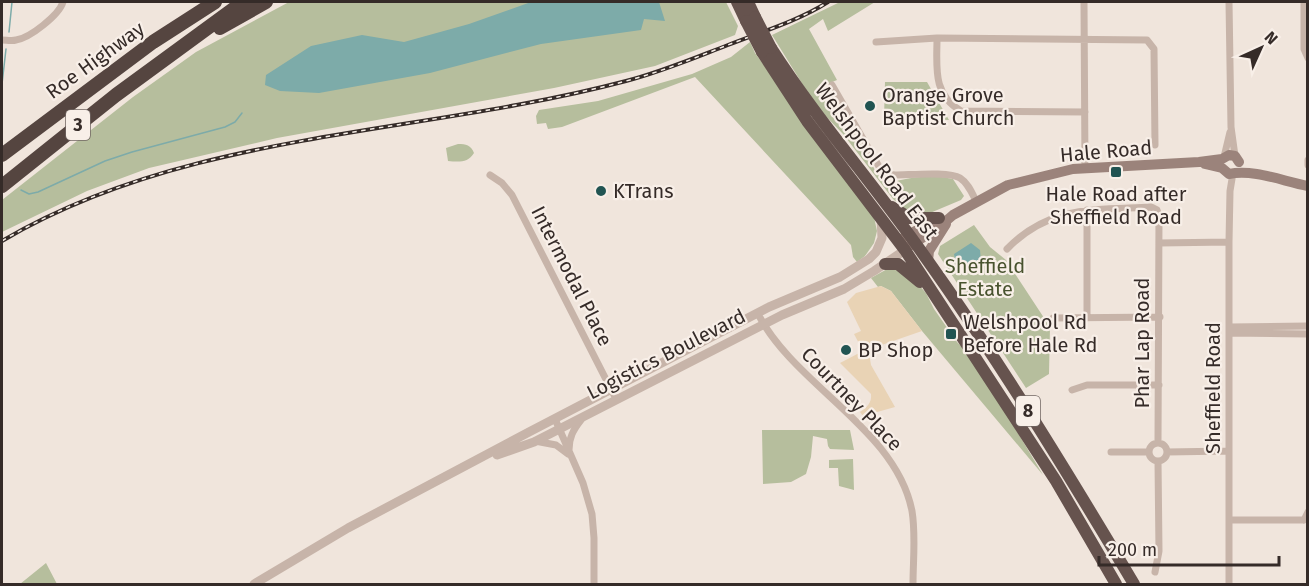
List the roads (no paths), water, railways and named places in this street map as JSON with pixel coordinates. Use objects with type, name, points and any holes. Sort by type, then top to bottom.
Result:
[{"type":"highway","name":"Roe Highway","points":[[2,155],[143,49],[215,2]]},
{"type":"highway","name":"Roe Highway","points":[[2,186],[156,65],[243,2]]},
{"type":"highway","points":[[156,65],[266,2]]},
{"type":"highway","name":"Welshpool Road East","points":[[736,2],[750,19],[807,121],[880,216],[928,261],[1070,477],[1134,585]]},
{"type":"highway","name":"Welshpool Road East","points":[[748,2],[750,19]]},
{"type":"highway","name":"Welshpool Road East","points":[[766,50],[884,201],[970,350],[1056,481],[1116,585]]},
{"type":"highway","points":[[884,201],[910,218],[947,217]]},
{"type":"highway","name":"8","points":[[885,264],[898,264],[922,284],[958,340],[970,350]]},
{"type":"main road","name":"Hale Road","points":[[907,242],[947,217],[1008,185],[1074,169],[1198,162],[1230,165],[1308,186]]},
{"type":"main road","points":[[928,261],[929,251],[947,217]]},
{"type":"street","points":[[2,40],[18,40],[48,21],[59,11],[63,2]]},
{"type":"street","points":[[1084,2],[1085,168]]},
{"type":"street","name":"Sheffield Road","points":[[1229,2],[1231,127],[1229,585]]},
{"type":"street","points":[[1304,2],[1304,49],[1308,57]]},
{"type":"street","points":[[937,38],[938,85],[948,100],[962,111],[1085,111]]},
{"type":"street","points":[[876,42],[937,38],[1143,40],[1153,45],[1155,145]]},
{"type":"street","points":[[832,85],[881,170],[895,175],[958,177],[966,183],[976,201]]},
{"type":"street","points":[[1308,160],[1308,165]]},
{"type":"street","name":"Intermodal Place","points":[[490,175],[502,183],[512,195],[616,399]]},
{"type":"street","name":"Phar Lap Road","points":[[1087,210],[1151,207],[1157,210],[1159,216],[1158,443]]},
{"type":"street","points":[[1007,249],[1021,236],[1048,220],[1075,211],[1087,210],[1087,318]]},
{"type":"street","name":"Logistics Boulevard","points":[[254,585],[348,528],[555,419],[758,314],[840,277],[876,252],[881,241],[880,216]]},
{"type":"street","name":"Logistics Boulevard","points":[[472,464],[535,441],[782,315],[836,293],[885,264],[907,242]]},
{"type":"street","points":[[1159,243],[1229,243]]},
{"type":"street","name":"Courtney Place","points":[[758,314],[786,354],[877,444],[902,480],[912,512],[913,585]]},
{"type":"street","points":[[1053,318],[1160,317]]},
{"type":"street","points":[[1230,330],[1288,330],[1307,326],[1307,334],[1288,330]]},
{"type":"street","points":[[1071,390],[1087,385],[1159,386]]},
{"type":"street","points":[[570,456],[570,438],[573,428],[590,413]]},
{"type":"street","points":[[555,419],[583,483],[593,518],[594,585]]},
{"type":"street","points":[[535,441],[556,445],[570,456]]},
{"type":"street","points":[[1158,443],[1164,445],[1167,452],[1165,458],[1158,461],[1152,458],[1149,452],[1151,446],[1158,443]]},
{"type":"street","points":[[1167,452],[1229,451]]},
{"type":"street","points":[[1111,452],[1149,452]]},
{"type":"street","points":[[1155,572],[1159,551],[1158,461]]},
{"type":"street","points":[[1229,520],[1306,524],[1308,512]]},
{"type":"water","points":[[531,2],[659,2],[665,21],[644,19],[641,30],[541,44],[430,73],[319,93],[280,91],[265,85],[266,75],[311,46],[362,35],[404,42],[469,24]]},
{"type":"water","points":[[971,243],[980,250],[981,262],[966,268],[956,264],[954,254]]},
{"type":"waterway","points":[[9,32],[12,2]]},
{"type":"waterway","points":[[2,84],[6,49]]},
{"type":"waterway","points":[[21,190],[29,194],[38,192],[105,161],[225,127],[235,122],[242,113]]},
{"type":"railway","points":[[2,241],[74,205],[150,177],[227,156],[307,140],[468,114],[626,81],[665,69],[779,26],[828,2]]},
{"type":"place","name":"Orange Grove Baptist Church","points":[[870,106]]},
{"type":"place","name":"Hale Road after Sheffield Road","points":[[1116,172]]},
{"type":"place","name":"KTrans","points":[[601,191]]},
{"type":"place","name":"Welshpool Rd Before Hale Rd","points":[[951,334]]},
{"type":"place","name":"BP Shop","points":[[846,350]]},
{"type":"park label","name":"Sheffield Estate","points":[[985,278]]}]
